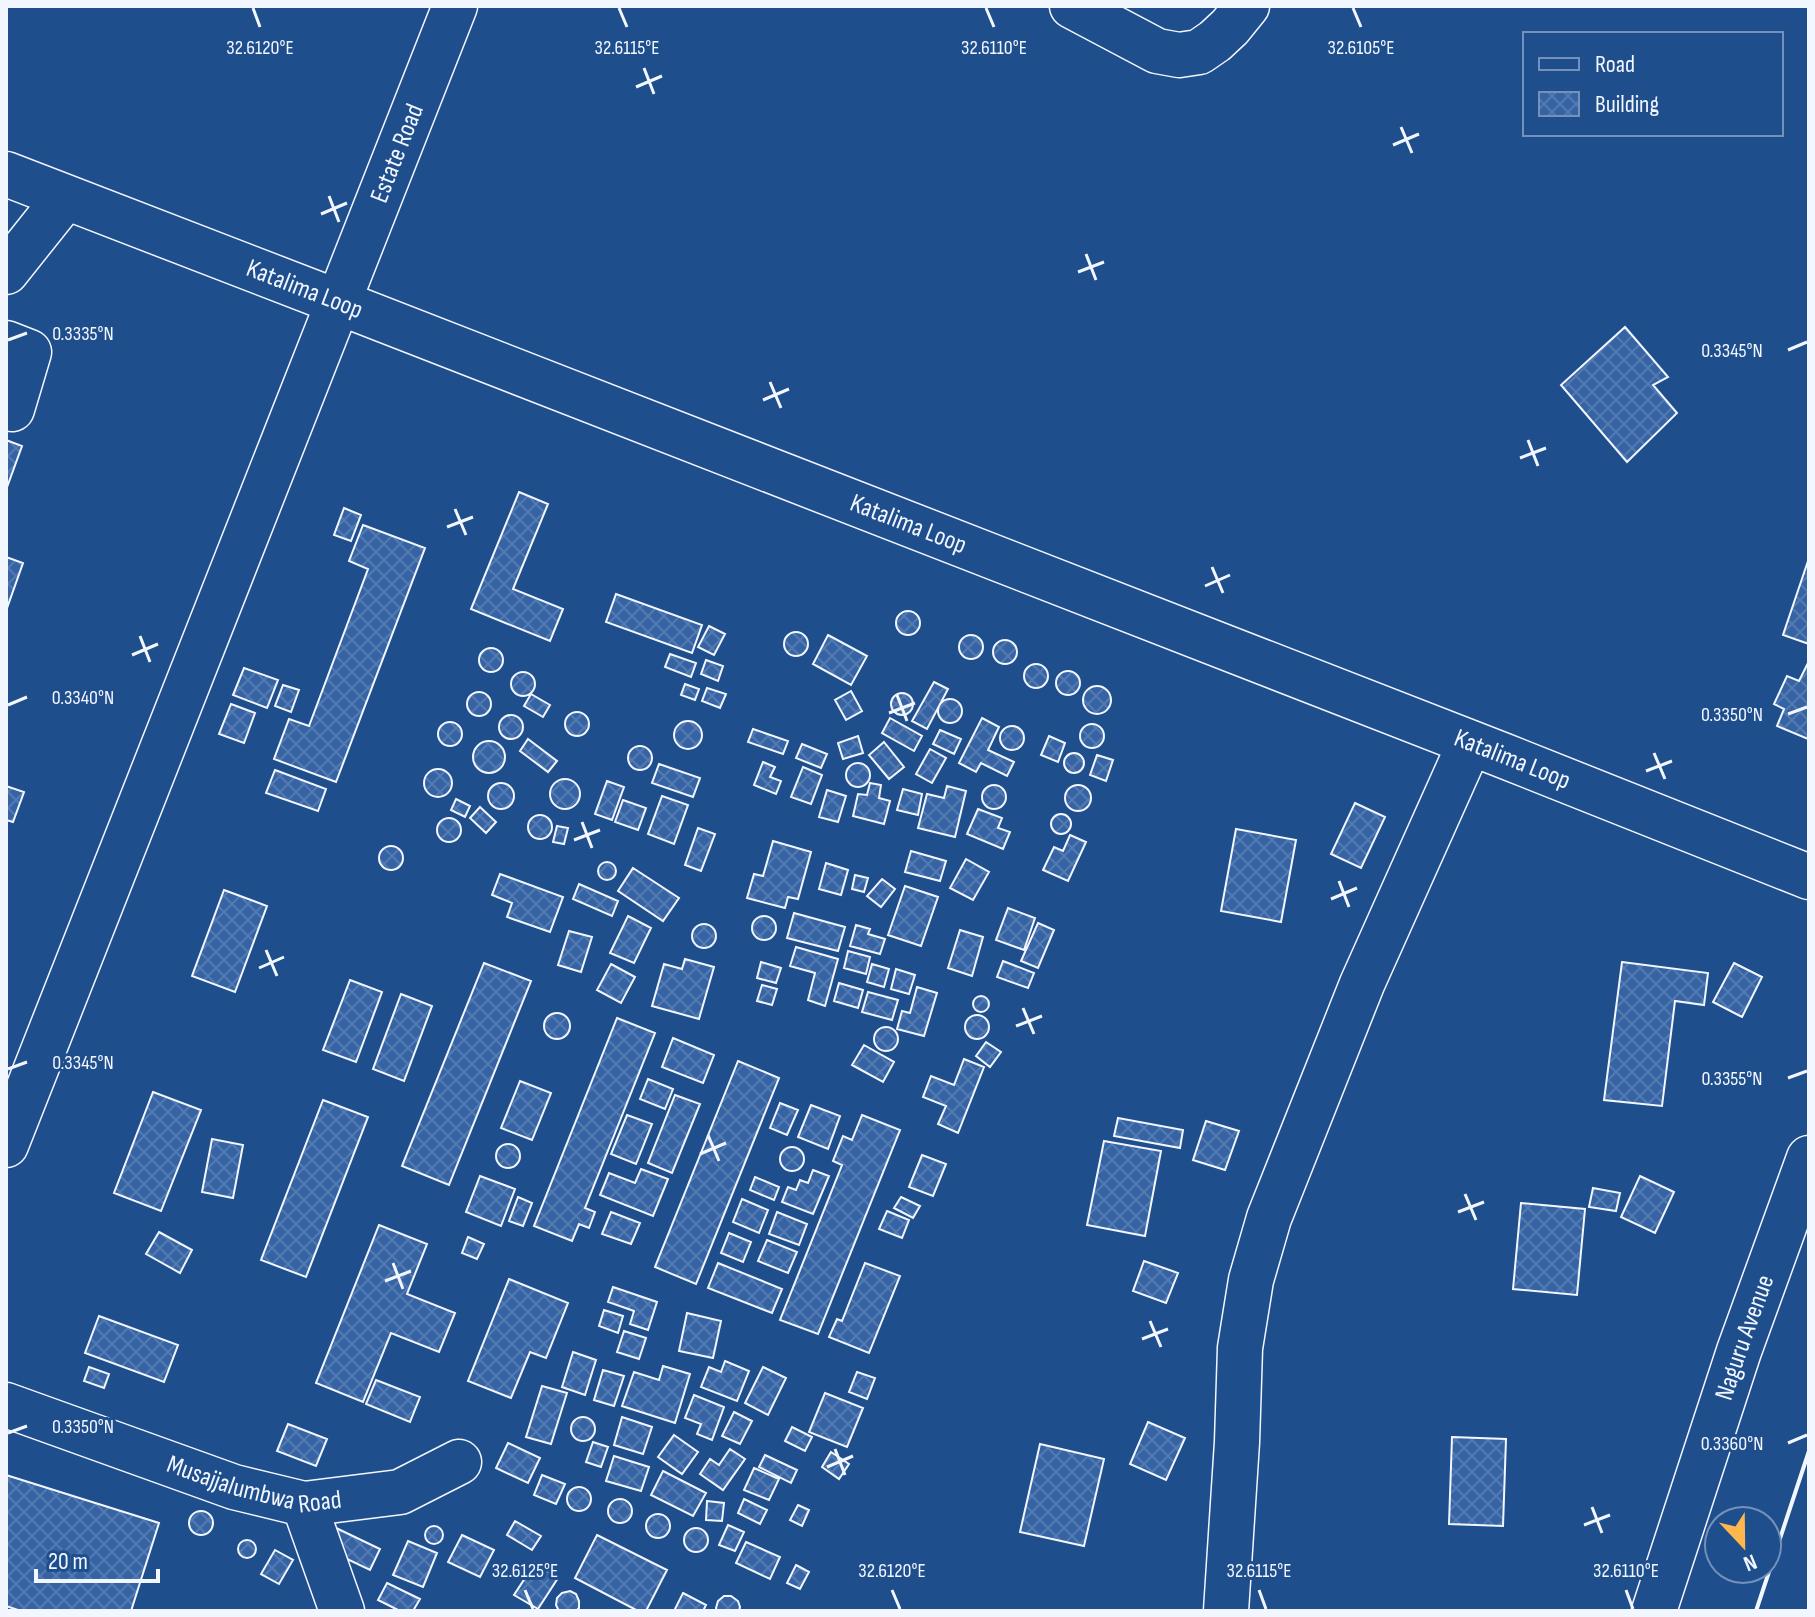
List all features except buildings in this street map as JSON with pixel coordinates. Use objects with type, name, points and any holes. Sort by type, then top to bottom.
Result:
[{"type":"street","name":"Estate Road","points":[[6,1145],[455,6]]},
{"type":"street","points":[[1072,6],[1157,51],[1179,55],[1199,52],[1215,41],[1247,6]]},
{"type":"street","name":"Katalima Loop","points":[[6,174],[1809,877]]},
{"type":"street","points":[[6,272],[65,198]]},
{"type":"street","points":[[6,343],[29,352],[12,409]]},
{"type":"street","points":[[1226,1611],[1240,1348],[1251,1280],[1269,1218],[1362,984],[1470,743]]},
{"type":"street","name":"Naguru Avenue","points":[[1654,1611],[1739,1351],[1809,1158]]},
{"type":"street","name":"Musajjalumbwa Road","points":[[6,1405],[234,1487],[304,1504],[400,1492],[459,1462]]},
{"type":"street","points":[[304,1504],[342,1611]]},
{"type":"wall","points":[[1756,1611],[1809,1451]]}]
